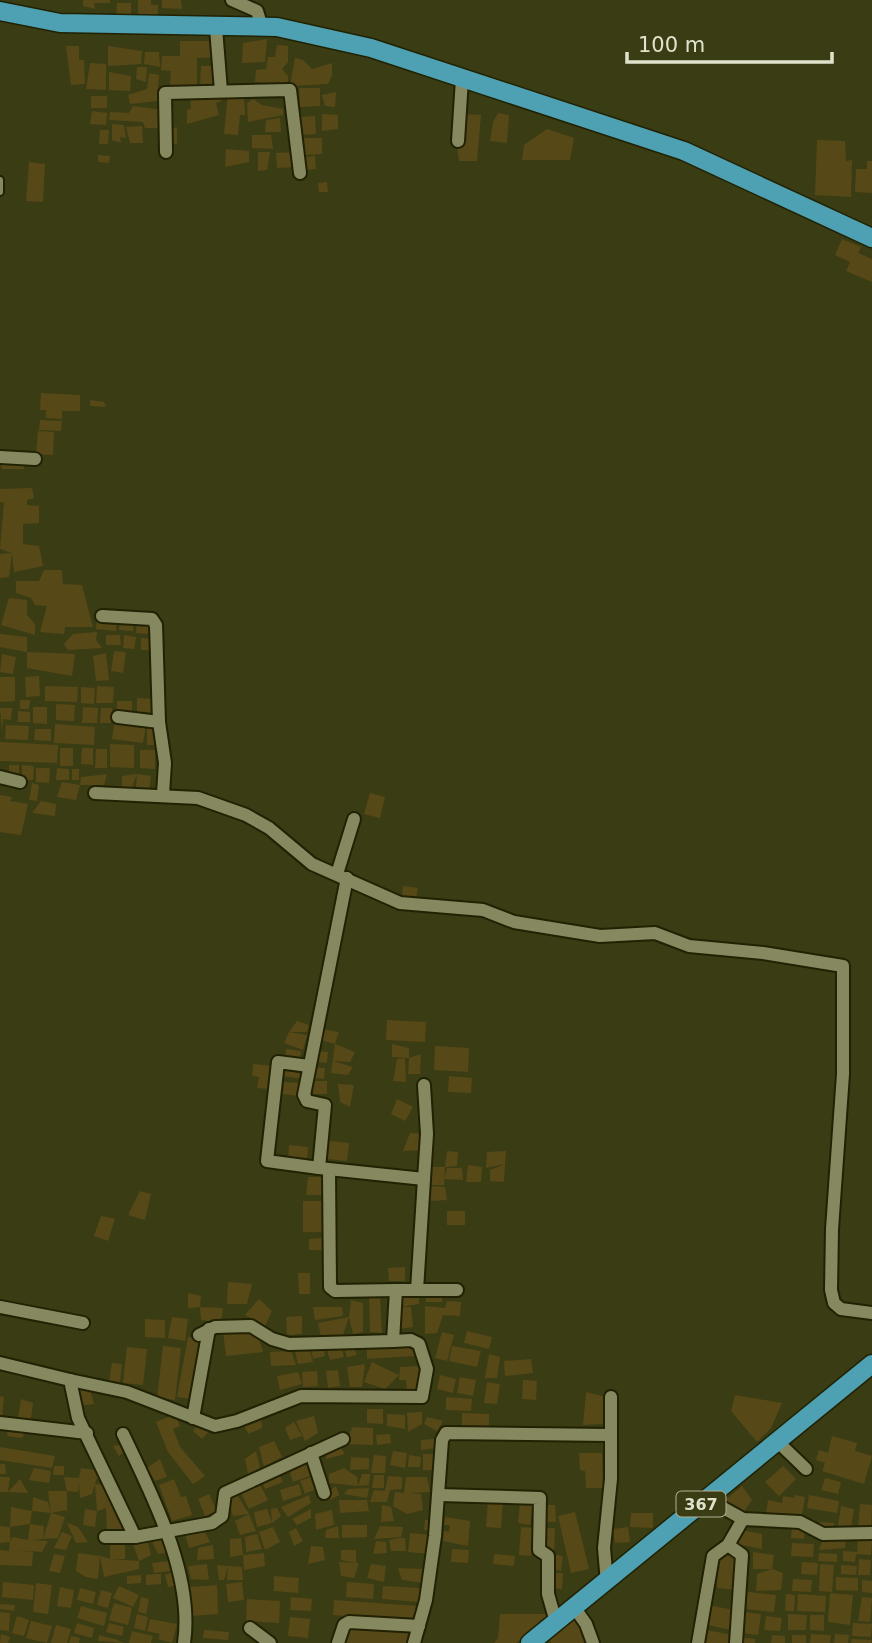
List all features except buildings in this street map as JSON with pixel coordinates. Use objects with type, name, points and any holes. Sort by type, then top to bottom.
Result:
[{"type":"main road","points":[[0,11],[60,23],[216,28],[277,27],[371,48],[684,151],[872,238]]},
{"type":"main road","name":"367","points":[[530,1643],[607,1583],[872,1364]]},
{"type":"street","points":[[232,0],[257,11],[262,27]]},
{"type":"street","points":[[216,28],[221,91]]},
{"type":"street","points":[[458,141],[462,79]]},
{"type":"street","points":[[166,152],[166,93],[291,91],[300,173]]},
{"type":"street","points":[[0,457],[35,459]]},
{"type":"street","points":[[102,616],[152,618],[156,625],[159,722],[165,763],[163,794]]},
{"type":"street","points":[[118,717],[159,722]]},
{"type":"street","points":[[0,777],[20,782]]},
{"type":"street","points":[[95,793],[163,794],[198,799],[257,820],[297,854],[400,903],[483,910],[514,922],[600,936],[655,933],[689,946],[763,953],[843,966],[844,1060],[832,1229],[832,1296],[841,1309],[872,1313]]},
{"type":"street","points":[[354,819],[304,1098],[325,1105],[324,1169],[330,1287],[335,1291],[457,1290]]},
{"type":"street","points":[[309,1066],[278,1062],[267,1161],[424,1179]]},
{"type":"street","points":[[417,1290],[427,1134],[424,1085]]},
{"type":"street","points":[[393,1341],[396,1290]]},
{"type":"street","points":[[0,1307],[83,1323]]},
{"type":"street","points":[[0,1363],[127,1392],[207,1424],[225,1425],[312,1395],[422,1397],[427,1369],[419,1344],[411,1340],[289,1344],[272,1339],[251,1326],[204,1332],[193,1418]]},
{"type":"street","points":[[70,1380],[78,1418],[135,1537]]},
{"type":"street","points":[[607,1583],[604,1548],[611,1479],[611,1397]]},
{"type":"street","points":[[0,1423],[87,1433]]},
{"type":"street","points":[[414,1643],[426,1600],[439,1495],[442,1440],[446,1433],[610,1436]]},
{"type":"street","points":[[123,1434],[166,1530],[187,1620],[184,1643]]},
{"type":"street","points":[[105,1537],[135,1537],[218,1520],[223,1512],[225,1493],[343,1438]]},
{"type":"street","points":[[777,1441],[806,1469]]},
{"type":"street","points":[[311,1453],[324,1493]]},
{"type":"street","points":[[439,1495],[540,1498],[540,1550],[548,1556],[548,1594],[556,1622]]},
{"type":"street","points":[[707,1499],[743,1519],[800,1522],[823,1534],[872,1532]]},
{"type":"street","points":[[698,1643],[713,1556],[728,1545],[743,1519]]},
{"type":"street","points":[[728,1545],[742,1555],[736,1643]]},
{"type":"street","points":[[574,1607],[586,1624],[593,1643]]},
{"type":"street","points":[[338,1643],[344,1625],[349,1622],[419,1626]]},
{"type":"street","points":[[250,1628],[270,1643]]},
{"type":"lane","points":[[0,180],[0,192]]}]
